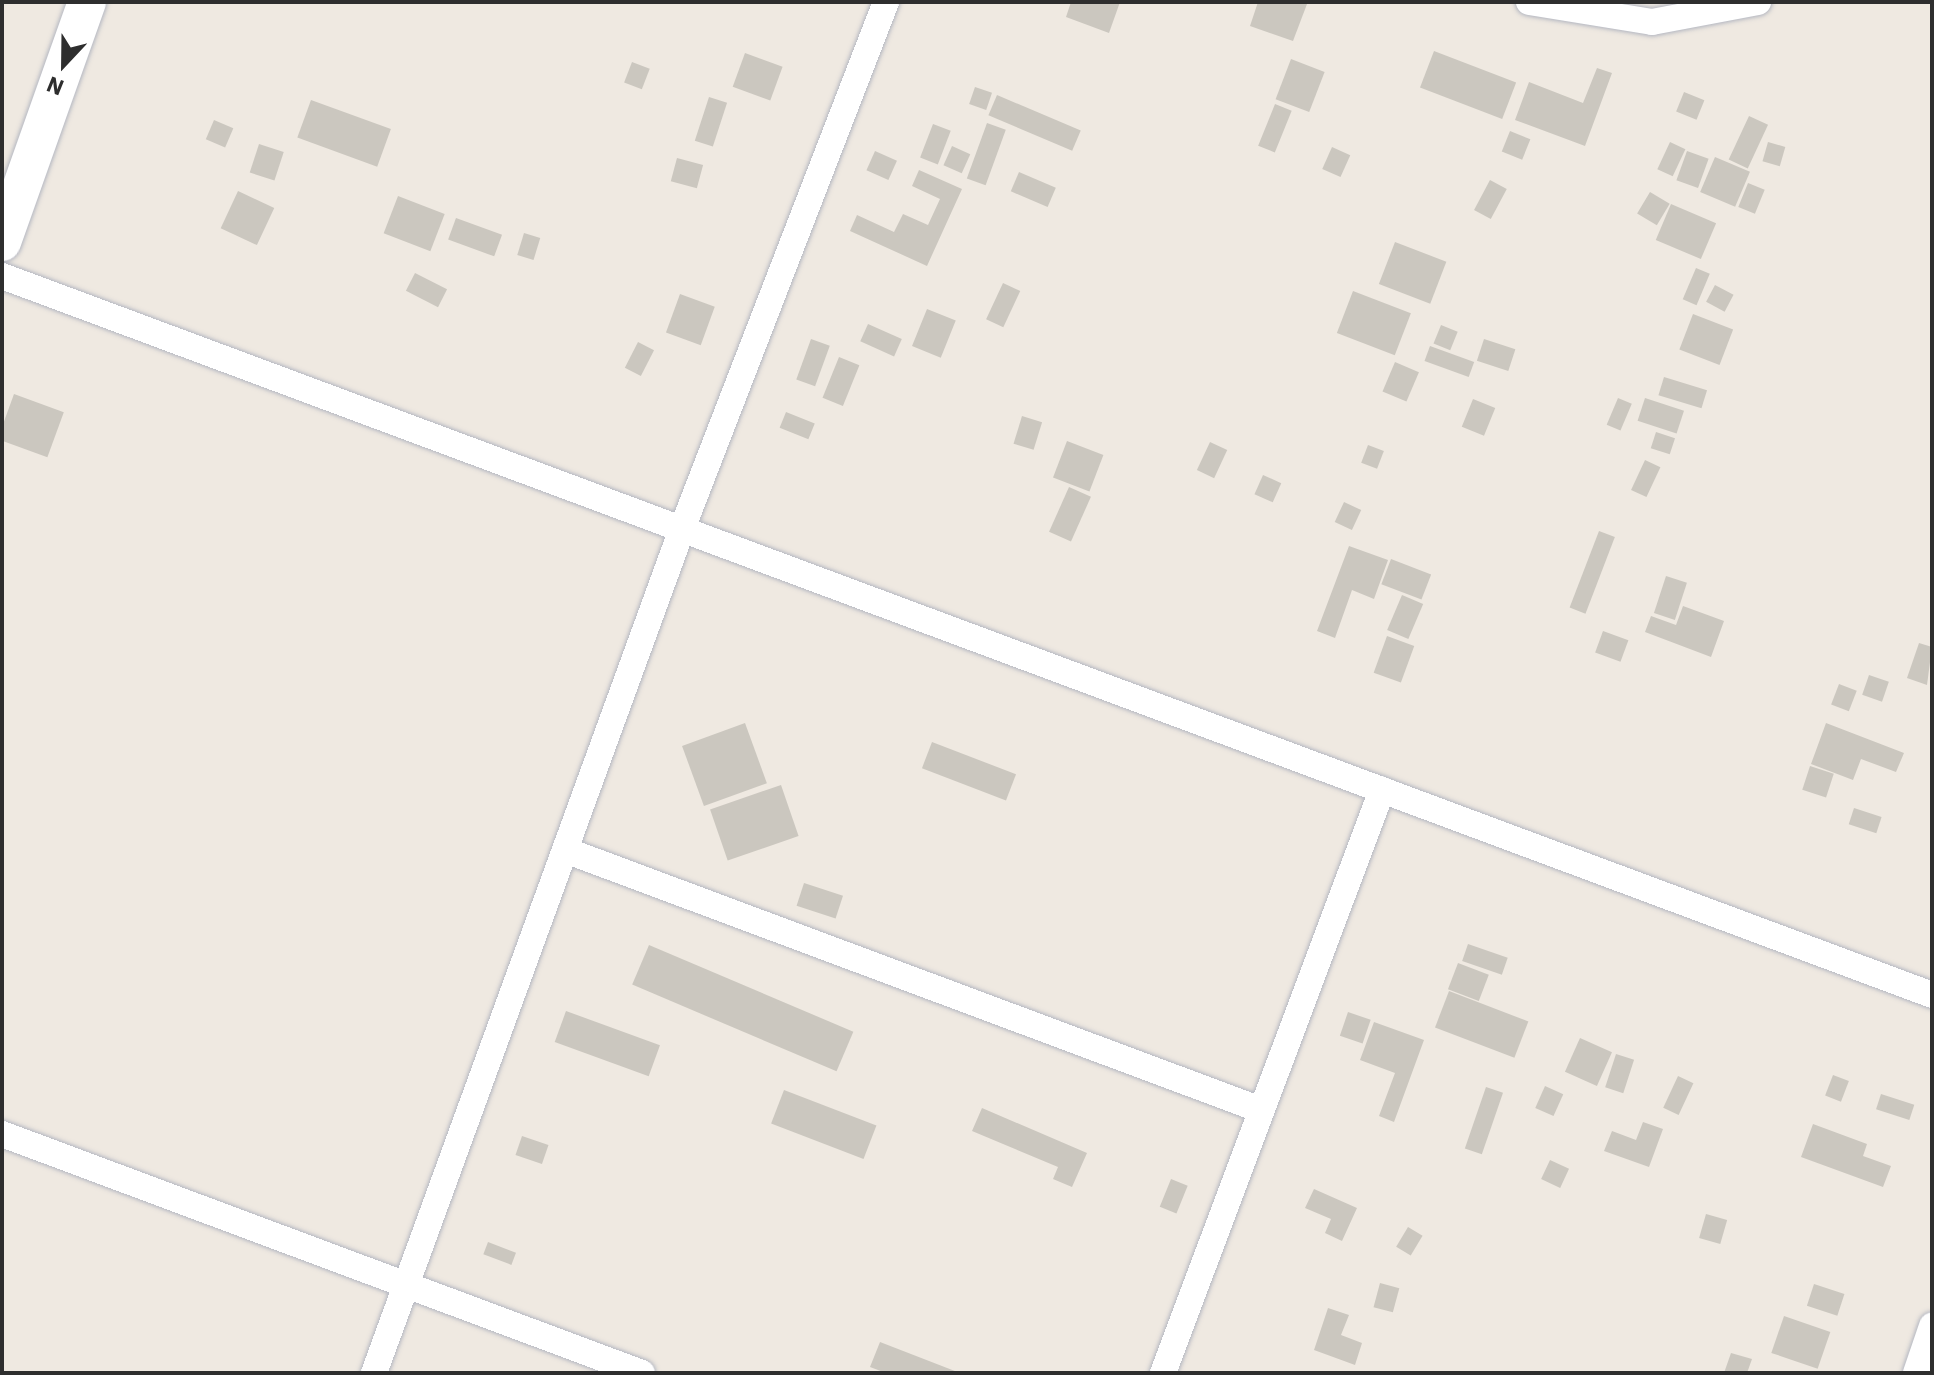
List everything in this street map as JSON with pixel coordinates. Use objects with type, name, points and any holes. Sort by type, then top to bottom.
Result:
[{"type":"street","points":[[2,242],[87,2]]},
{"type":"street","points":[[374,1373],[682,529],[886,2]]},
{"type":"street","points":[[1529,2],[1652,22],[1758,2]]},
{"type":"street","points":[[2,276],[1932,995]]},
{"type":"street","points":[[1163,1373],[1382,790]]},
{"type":"street","points":[[565,850],[1261,1110]]},
{"type":"street","points":[[2,1134],[642,1373]]},
{"type":"street","points":[[1916,1373],[1932,1326]]},
{"type":"building","points":[[1071,2],[1120,2],[1109,33],[1066,17]]},
{"type":"building","points":[[1258,2],[1307,4],[1293,41],[1250,26]]},
{"type":"building","points":[[1434,51],[1516,83],[1502,119],[1420,87]]},
{"type":"building","points":[[745,53],[783,67],[770,101],[733,87]]},
{"type":"building","points":[[1291,59],[1325,72],[1309,112],[1276,99]]},
{"type":"building","points":[[632,62],[650,69],[642,89],[624,83]]},
{"type":"building","points":[[1597,68],[1612,73],[1585,146],[1515,120],[1529,82],[1583,103]]},
{"type":"building","points":[[975,87],[992,93],[986,110],[969,104]]},
{"type":"building","points":[[1684,92],[1704,100],[1697,120],[1676,111]]},
{"type":"building","points":[[997,95],[1081,131],[1072,151],[988,115]]},
{"type":"building","points":[[709,97],[727,103],[713,147],[695,141]]},
{"type":"building","points":[[311,100],[391,129],[377,167],[297,138]]},
{"type":"building","points":[[1275,104],[1292,111],[1275,152],[1258,146]]},
{"type":"building","points":[[1749,116],[1768,125],[1748,168],[1729,160]]},
{"type":"building","points":[[214,120],[233,128],[225,148],[206,139]]},
{"type":"building","points":[[987,123],[1006,130],[986,185],[967,178]]},
{"type":"building","points":[[933,124],[951,131],[938,164],[920,158]]},
{"type":"building","points":[[1510,131],[1530,139],[1522,160],[1502,151]]},
{"type":"building","points":[[1670,142],[1685,149],[1673,176],[1657,169]]},
{"type":"building","points":[[1768,142],[1785,147],[1780,166],[1762,161]]},
{"type":"building","points":[[259,144],[284,152],[274,181],[250,173]]},
{"type":"building","points":[[952,146],[970,154],[962,173],[943,165]]},
{"type":"building","points":[[1332,147],[1350,155],[1341,177],[1322,169]]},
{"type":"building","points":[[875,151],[897,161],[888,180],[866,170]]},
{"type":"building","points":[[1687,151],[1709,159],[1698,188],[1676,180]]},
{"type":"building","points":[[1715,157],[1750,172],[1735,207],[1700,192]]},
{"type":"building","points":[[677,158],[703,165],[697,188],[671,181]]},
{"type":"building","points":[[919,170],[962,189],[927,266],[850,231],[857,215],[894,232],[903,214],[928,225],[940,199],[912,186]]},
{"type":"building","points":[[1019,172],[1056,188],[1048,207],[1011,191]]},
{"type":"building","points":[[1490,180],[1507,189],[1491,219],[1474,210]]},
{"type":"building","points":[[1748,183],[1765,190],[1755,214],[1738,207]]},
{"type":"building","points":[[238,191],[274,208],[257,245],[221,228]]},
{"type":"building","points":[[1650,192],[1670,204],[1657,225],[1637,213]]},
{"type":"building","points":[[398,196],[445,214],[430,251],[384,233]]},
{"type":"building","points":[[1671,204],[1716,223],[1701,259],[1656,240]]},
{"type":"building","points":[[456,218],[502,235],[494,256],[448,240]]},
{"type":"building","points":[[524,233],[540,238],[534,260],[517,255]]},
{"type":"building","points":[[1395,242],[1446,262],[1430,304],[1379,284]]},
{"type":"building","points":[[1696,268],[1710,274],[1697,305],[1683,299]]},
{"type":"building","points":[[415,273],[447,289],[438,307],[406,291]]},
{"type":"building","points":[[1003,283],[1020,291],[1003,327],[986,319]]},
{"type":"building","points":[[1715,285],[1734,295],[1725,312],[1706,302]]},
{"type":"building","points":[[1353,291],[1411,313],[1395,355],[1337,333]]},
{"type":"building","points":[[680,294],[715,307],[701,345],[666,333]]},
{"type":"building","points":[[927,309],[956,321],[941,358],[912,346]]},
{"type":"building","points":[[1693,314],[1733,329],[1720,365],[1679,349]]},
{"type":"building","points":[[868,324],[902,339],[894,356],[860,341]]},
{"type":"building","points":[[1441,325],[1458,332],[1450,350],[1434,344]]},
{"type":"building","points":[[811,339],[830,346],[815,386],[796,379]]},
{"type":"building","points":[[1484,339],[1515,349],[1508,371],[1477,361]]},
{"type":"building","points":[[638,342],[654,350],[641,376],[625,368]]},
{"type":"building","points":[[1430,346],[1474,362],[1469,377],[1425,361]]},
{"type":"building","points":[[839,357],[859,365],[843,406],[823,398]]},
{"type":"building","points":[[1395,362],[1419,372],[1406,402],[1382,391]]},
{"type":"building","points":[[1664,377],[1707,390],[1701,408],[1658,395]]},
{"type":"building","points":[[14,394],[64,412],[47,457],[2,441],[2,427]]},
{"type":"building","points":[[1618,398],[1632,404],[1620,431],[1607,425]]},
{"type":"building","points":[[1645,398],[1684,411],[1677,433],[1638,421]]},
{"type":"building","points":[[1473,399],[1495,408],[1484,436],[1462,427]]},
{"type":"building","points":[[786,412],[815,424],[808,439],[780,428]]},
{"type":"building","points":[[1022,416],[1042,422],[1034,450],[1014,444]]},
{"type":"building","points":[[1656,432],[1675,438],[1670,454],[1651,448]]},
{"type":"building","points":[[1067,441],[1103,455],[1089,491],[1053,477]]},
{"type":"building","points":[[1210,442],[1227,450],[1214,478],[1197,470]]},
{"type":"building","points":[[1368,445],[1384,451],[1377,469],[1361,463]]},
{"type":"building","points":[[1645,460],[1660,467],[1646,497],[1631,490]]},
{"type":"building","points":[[1263,475],[1281,483],[1273,502],[1254,494]]},
{"type":"building","points":[[1069,487],[1091,497],[1071,542],[1049,532]]},
{"type":"building","points":[[1344,502],[1361,510],[1352,530],[1335,522]]},
{"type":"building","points":[[1599,531],[1615,537],[1585,614],[1570,608]]},
{"type":"building","points":[[1349,546],[1388,560],[1374,599],[1352,590],[1335,638],[1317,631]]},
{"type":"building","points":[[1391,559],[1431,574],[1421,600],[1381,584]]},
{"type":"building","points":[[1666,576],[1687,583],[1675,620],[1654,613]]},
{"type":"building","points":[[1402,595],[1423,604],[1408,639],[1387,630]]},
{"type":"building","points":[[1683,606],[1724,621],[1711,657],[1645,632],[1651,616],[1676,625]]},
{"type":"building","points":[[1603,631],[1628,640],[1621,662],[1595,653]]},
{"type":"building","points":[[1387,636],[1414,646],[1401,683],[1374,673]]},
{"type":"building","points":[[1919,643],[1932,647],[1927,685],[1907,678]]},
{"type":"building","points":[[1869,675],[1889,682],[1882,702],[1862,695]]},
{"type":"building","points":[[1839,684],[1857,691],[1849,711],[1831,705]]},
{"type":"building","points":[[745,723],[767,783],[704,806],[682,746]]},
{"type":"building","points":[[1826,723],[1904,753],[1896,772],[1861,759],[1853,780],[1811,764]]},
{"type":"building","points":[[932,742],[1016,774],[1006,800],[922,768]]},
{"type":"building","points":[[1810,766],[1834,774],[1826,798],[1802,790]]},
{"type":"building","points":[[781,785],[799,836],[728,860],[710,809]]},
{"type":"building","points":[[1854,808],[1882,817],[1876,833],[1849,824]]},
{"type":"building","points":[[804,883],[843,896],[836,918],[797,906]]},
{"type":"building","points":[[1468,944],[1508,958],[1502,975],[1462,961]]},
{"type":"building","points":[[649,945],[853,1032],[837,1071],[632,985]]},
{"type":"building","points":[[1458,963],[1489,975],[1479,1001],[1448,989]]},
{"type":"building","points":[[1449,991],[1528,1021],[1514,1058],[1435,1027]]},
{"type":"building","points":[[566,1011],[660,1045],[649,1076],[555,1042]]},
{"type":"building","points":[[1348,1012],[1371,1020],[1363,1043],[1340,1036]]},
{"type":"building","points":[[1374,1022],[1424,1040],[1394,1122],[1379,1116],[1395,1073],[1360,1060]]},
{"type":"building","points":[[1580,1038],[1612,1052],[1597,1086],[1565,1072]]},
{"type":"building","points":[[1616,1054],[1634,1060],[1623,1093],[1605,1087]]},
{"type":"building","points":[[1833,1075],[1849,1081],[1841,1102],[1825,1096]]},
{"type":"building","points":[[1678,1076],[1693,1083],[1679,1115],[1663,1108]]},
{"type":"building","points":[[1545,1086],[1563,1094],[1554,1116],[1535,1108]]},
{"type":"building","points":[[1486,1087],[1503,1093],[1482,1154],[1465,1148]]},
{"type":"building","points":[[784,1090],[876,1125],[864,1159],[771,1124]]},
{"type":"building","points":[[1881,1094],[1914,1105],[1909,1120],[1876,1109]]},
{"type":"building","points":[[982,1108],[1087,1153],[1072,1187],[1053,1179],[1058,1167],[972,1131]]},
{"type":"building","points":[[1643,1122],[1663,1129],[1649,1167],[1604,1151],[1612,1131],[1636,1140]]},
{"type":"building","points":[[1813,1124],[1867,1144],[1863,1156],[1891,1166],[1883,1187],[1801,1157]]},
{"type":"building","points":[[522,1136],[548,1145],[542,1164],[515,1155]]},
{"type":"building","points":[[1550,1160],[1569,1169],[1560,1188],[1541,1179]]},
{"type":"building","points":[[1171,1179],[1188,1186],[1176,1214],[1160,1207]]},
{"type":"building","points":[[1314,1189],[1357,1208],[1342,1241],[1325,1233],[1331,1219],[1305,1208]]},
{"type":"building","points":[[1706,1214],[1727,1220],[1720,1244],[1699,1238]]},
{"type":"building","points":[[1408,1227],[1423,1236],[1411,1255],[1396,1247]]},
{"type":"building","points":[[488,1242],[516,1253],[511,1265],[483,1254]]},
{"type":"building","points":[[1380,1283],[1399,1288],[1393,1312],[1374,1307]]},
{"type":"building","points":[[1814,1284],[1844,1294],[1837,1316],[1807,1306]]},
{"type":"building","points":[[1328,1308],[1349,1315],[1341,1335],[1362,1343],[1355,1365],[1314,1350]]},
{"type":"building","points":[[1784,1316],[1830,1332],[1818,1369],[1771,1353]]},
{"type":"building","points":[[880,1342],[960,1373],[886,1373],[870,1367]]},
{"type":"building","points":[[1731,1353],[1752,1359],[1747,1373],[1724,1373]]}]
